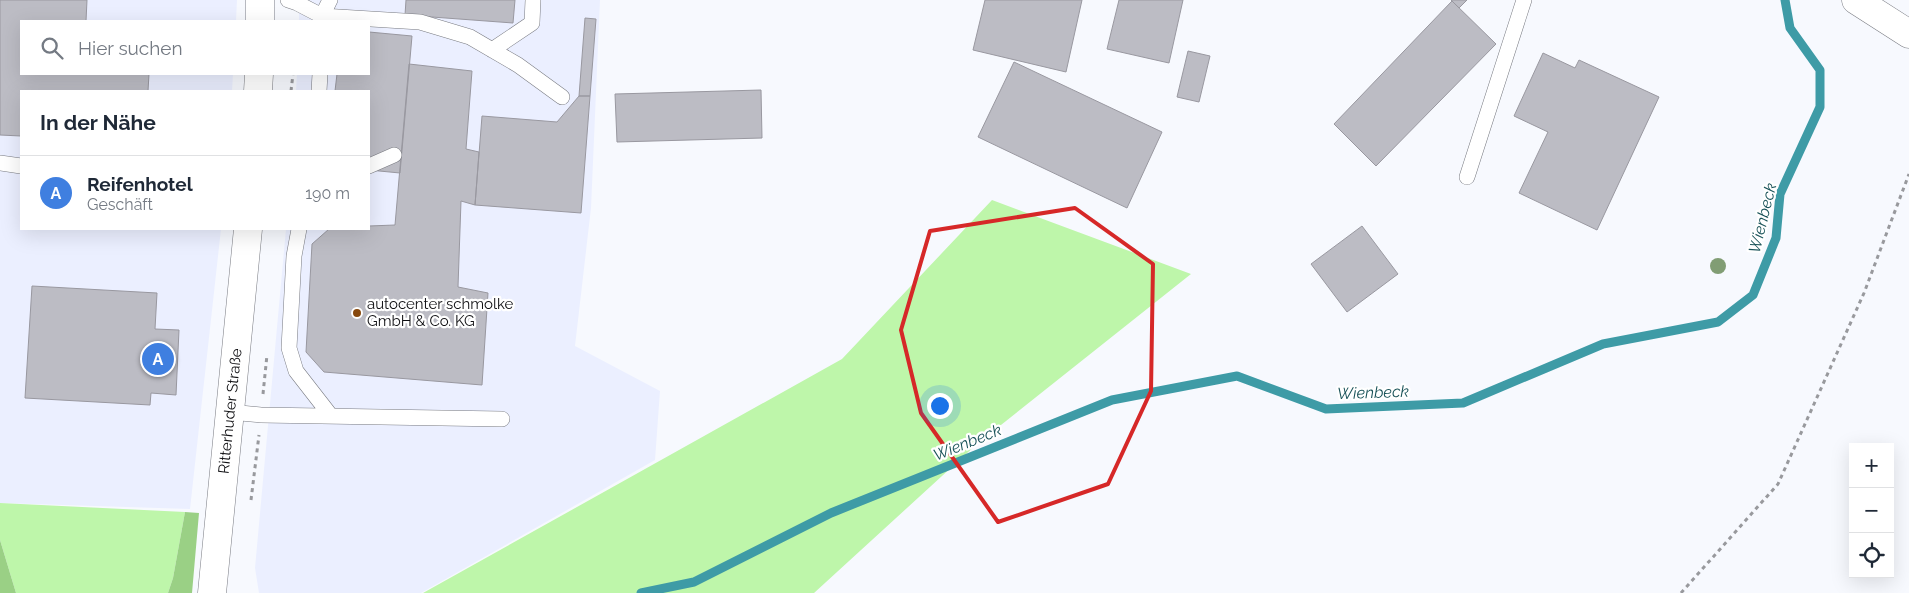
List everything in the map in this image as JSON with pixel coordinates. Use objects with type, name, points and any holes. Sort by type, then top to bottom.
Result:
[{"type":"street","points":[[260,0],[260,20]]},
{"type":"street","points":[[1856,0],[1909,34]]},
{"type":"street","points":[[258,90],[259,75]]},
{"type":"street","name":"Ritterhuder Straße","points":[[212,593],[248,230]]},
{"type":"lane","points":[[288,0],[297,3],[322,18],[420,22],[470,37],[518,65],[562,97]]},
{"type":"lane","points":[[322,18],[330,0]]},
{"type":"lane","points":[[492,50],[532,23],[533,0]]},
{"type":"lane","points":[[1467,177],[1524,0]]},
{"type":"lane","points":[[319,90],[320,75]]},
{"type":"lane","points":[[370,166],[394,155]]},
{"type":"lane","points":[[0,163],[20,166]]},
{"type":"lane","points":[[299,230],[294,256],[290,348],[296,371],[331,416]]},
{"type":"lane","points":[[230,412],[502,419]]},
{"type":"path","points":[[291,90],[292,75]]},
{"type":"path","points":[[1681,593],[1778,484],[1864,293],[1909,174]]},
{"type":"highlighted area","points":[[1075,208],[1153,264],[1151,391],[1108,484],[998,522],[921,413],[901,330],[930,231]]},
{"type":"shaded area","points":[[0,0],[237,0],[236,20],[20,20],[20,75],[233,75],[232,90],[20,90],[20,230],[221,230],[190,509],[0,503]]},
{"type":"shaded area","points":[[299,0],[600,0],[591,208],[575,346],[660,391],[655,460],[421,593],[259,593],[255,568],[286,230],[370,230],[370,90],[296,90],[297,75],[370,75],[370,20],[299,20]]},
{"type":"green space","points":[[992,200],[1191,274],[977,444],[814,593],[423,593],[842,359]]},
{"type":"green space","points":[[0,503],[185,512],[173,578],[168,593],[16,593],[0,540]]},
{"type":"green space","points":[[185,512],[199,513],[192,593],[168,593],[173,578]]},
{"type":"green space","points":[[0,540],[16,593],[0,593]]},
{"type":"building","points":[[0,0],[87,0],[86,20],[20,20],[20,75],[149,75],[148,90],[20,90],[20,136],[0,135]]},
{"type":"building","points":[[406,0],[515,0],[513,23],[405,15]]},
{"type":"building","points":[[985,0],[1082,0],[1066,72],[973,50]]},
{"type":"building","points":[[1119,0],[1183,0],[1169,63],[1107,49]]},
{"type":"building","points":[[1451,0],[1467,0],[1459,8]]},
{"type":"building","points":[[1452,1],[1496,44],[1376,166],[1334,124]]},
{"type":"building","points":[[585,18],[596,19],[590,96],[579,96]]},
{"type":"building","points":[[370,32],[412,36],[400,173],[370,170],[370,90],[335,90],[337,75],[370,75]]},
{"type":"building","points":[[1188,51],[1210,56],[1199,102],[1177,97]]},
{"type":"building","points":[[1543,53],[1575,68],[1579,60],[1659,97],[1597,230],[1519,193],[1548,132],[1514,116]]},
{"type":"building","points":[[1014,62],[1162,132],[1127,208],[978,137]]},
{"type":"building","points":[[409,64],[472,71],[466,149],[479,152],[475,205],[461,201],[458,287],[488,293],[482,385],[324,372],[306,352],[312,244],[328,230],[370,230],[370,226],[395,225]]},
{"type":"building","points":[[761,90],[762,138],[617,142],[615,94]]},
{"type":"building","points":[[579,96],[590,96],[581,213],[475,205],[482,116],[557,122]]},
{"type":"building","points":[[1362,226],[1398,274],[1347,312],[1311,264]]},
{"type":"building","points":[[32,286],[157,293],[155,329],[179,330],[176,395],[151,393],[150,405],[25,398]]},
{"type":"waterway","name":"Wienbeck","points":[[641,593],[694,582],[831,513],[1112,400],[1237,376],[1326,409],[1463,403],[1603,344],[1718,322],[1753,295],[1776,238],[1780,194],[1820,107],[1820,70],[1790,28],[1785,0]]},
{"type":"place","name":"autocenter schmolke GmbH & Co. KG","points":[[357,313]]},
{"type":"place","name":"Reifenhotel","points":[[158,359]]}]
